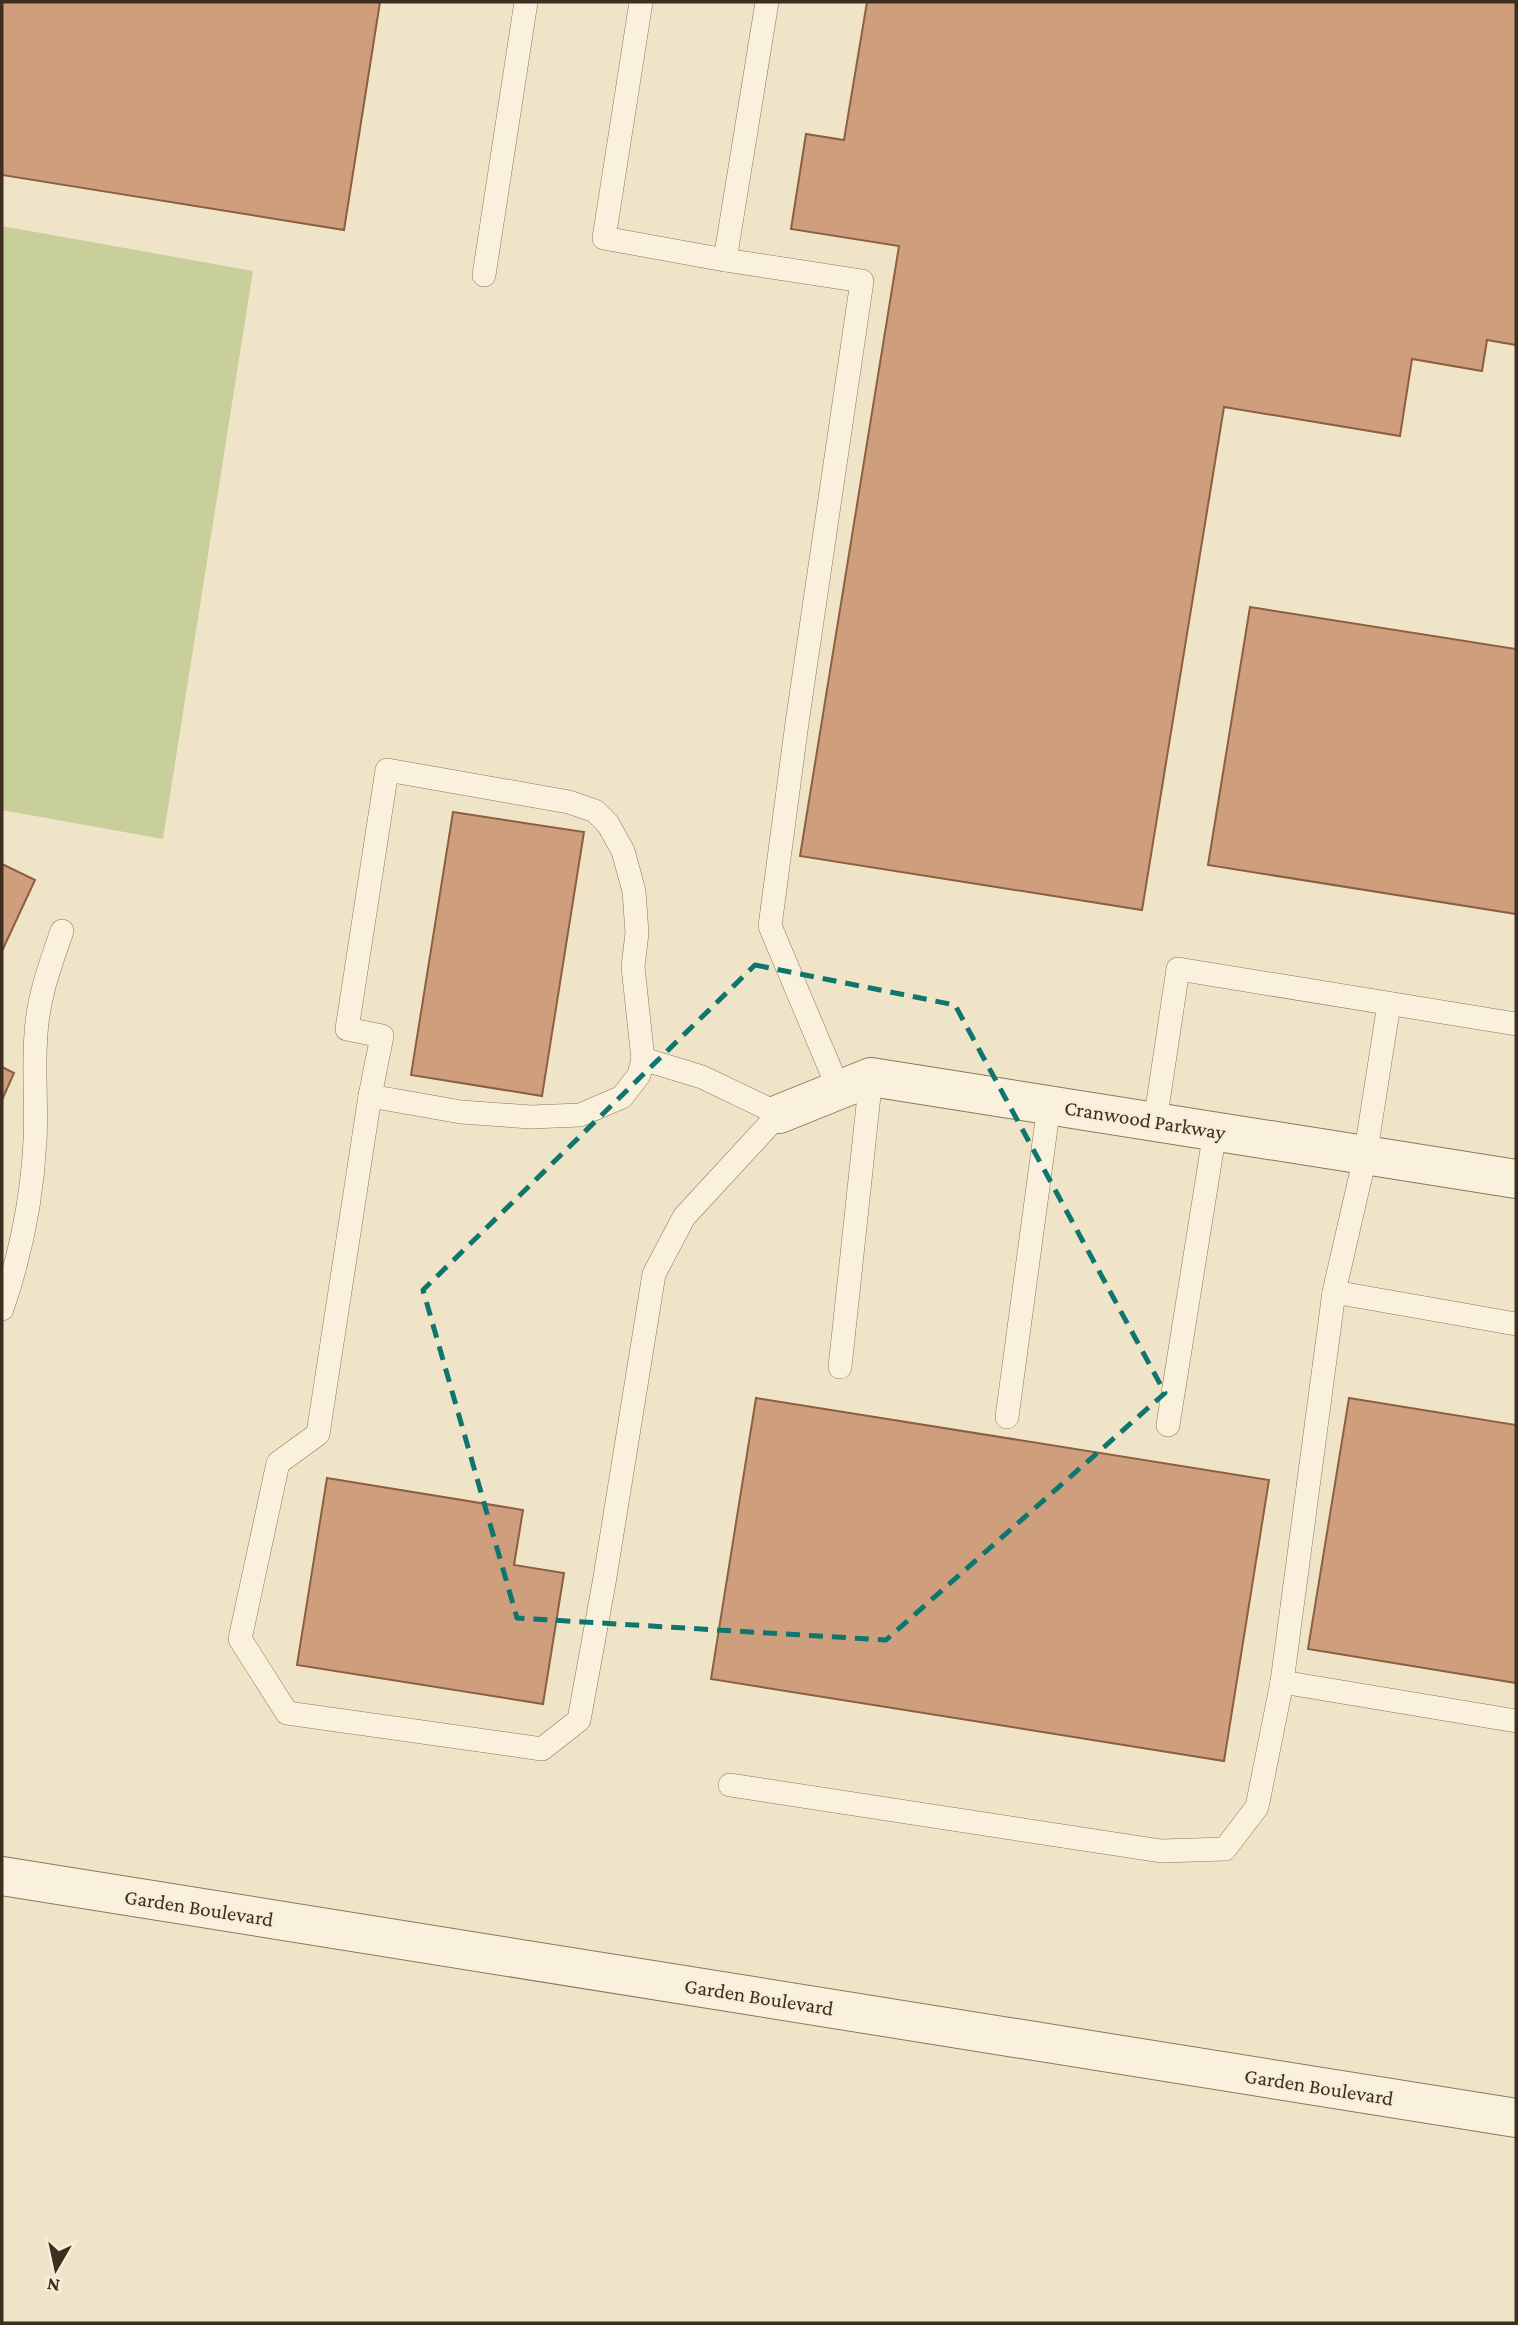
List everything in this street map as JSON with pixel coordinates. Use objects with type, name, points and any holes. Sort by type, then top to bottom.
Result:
[{"type":"street","name":"Cranwood Parkway","points":[[855,1083],[1049,1105],[1516,1179]]},
{"type":"street","points":[[779,1114],[855,1083]]},
{"type":"street","name":"Garden Boulevard","points":[[2,1876],[1516,2118]]},
{"type":"lane","points":[[484,275],[526,2]]},
{"type":"lane","points":[[641,2],[604,238],[862,281],[770,926],[855,1083],[840,1367]]},
{"type":"lane","points":[[725,260],[767,2]]},
{"type":"lane","points":[[370,1096],[461,1112],[531,1117],[580,1115],[622,1097],[639,1075],[643,1059],[633,967],[637,933],[634,891],[623,851],[608,824],[595,811],[569,802],[387,770],[347,1029],[382,1036],[370,1096],[318,1434],[278,1463],[240,1639],[287,1713],[542,1749],[579,1720],[607,1570],[654,1274],[684,1217],[779,1114],[702,1077],[643,1059]]},
{"type":"lane","points":[[2,1308],[15,1273],[28,1218],[36,1141],[36,1034],[44,981],[62,931]]},
{"type":"lane","points":[[1155,1122],[1178,969],[1516,1024]]},
{"type":"lane","points":[[730,1786],[1161,1851],[1225,1849],[1257,1807],[1282,1682],[1334,1292],[1365,1157],[1388,1004]]},
{"type":"lane","points":[[1007,1417],[1049,1105]]},
{"type":"lane","points":[[1168,1425],[1215,1131]]},
{"type":"lane","points":[[1334,1292],[1516,1324]]},
{"type":"lane","points":[[1282,1682],[1516,1721]]},
{"type":"highlighted area","points":[[755,965],[955,1005],[1165,1393],[886,1640],[517,1618],[423,1290]]},
{"type":"green space","points":[[2,226],[253,271],[163,839],[2,810]]},
{"type":"building","points":[[2,2],[380,2],[344,230],[2,175]]},
{"type":"building","points":[[867,2],[1516,2],[1516,345],[1487,340],[1482,371],[1412,359],[1400,436],[1224,407],[1142,910],[800,856],[899,246],[791,229],[806,134],[844,140]]},
{"type":"building","points":[[1250,607],[1516,649],[1516,914],[1208,865]]},
{"type":"building","points":[[453,812],[584,832],[542,1096],[411,1075]]},
{"type":"building","points":[[2,864],[35,880],[2,951]]},
{"type":"building","points":[[2,1067],[14,1073],[2,1100]]},
{"type":"building","points":[[756,1398],[1269,1480],[1224,1761],[711,1679]]},
{"type":"building","points":[[1349,1398],[1516,1425],[1516,1683],[1308,1649]]},
{"type":"building","points":[[327,1478],[523,1510],[514,1565],[564,1573],[543,1704],[297,1665]]}]
